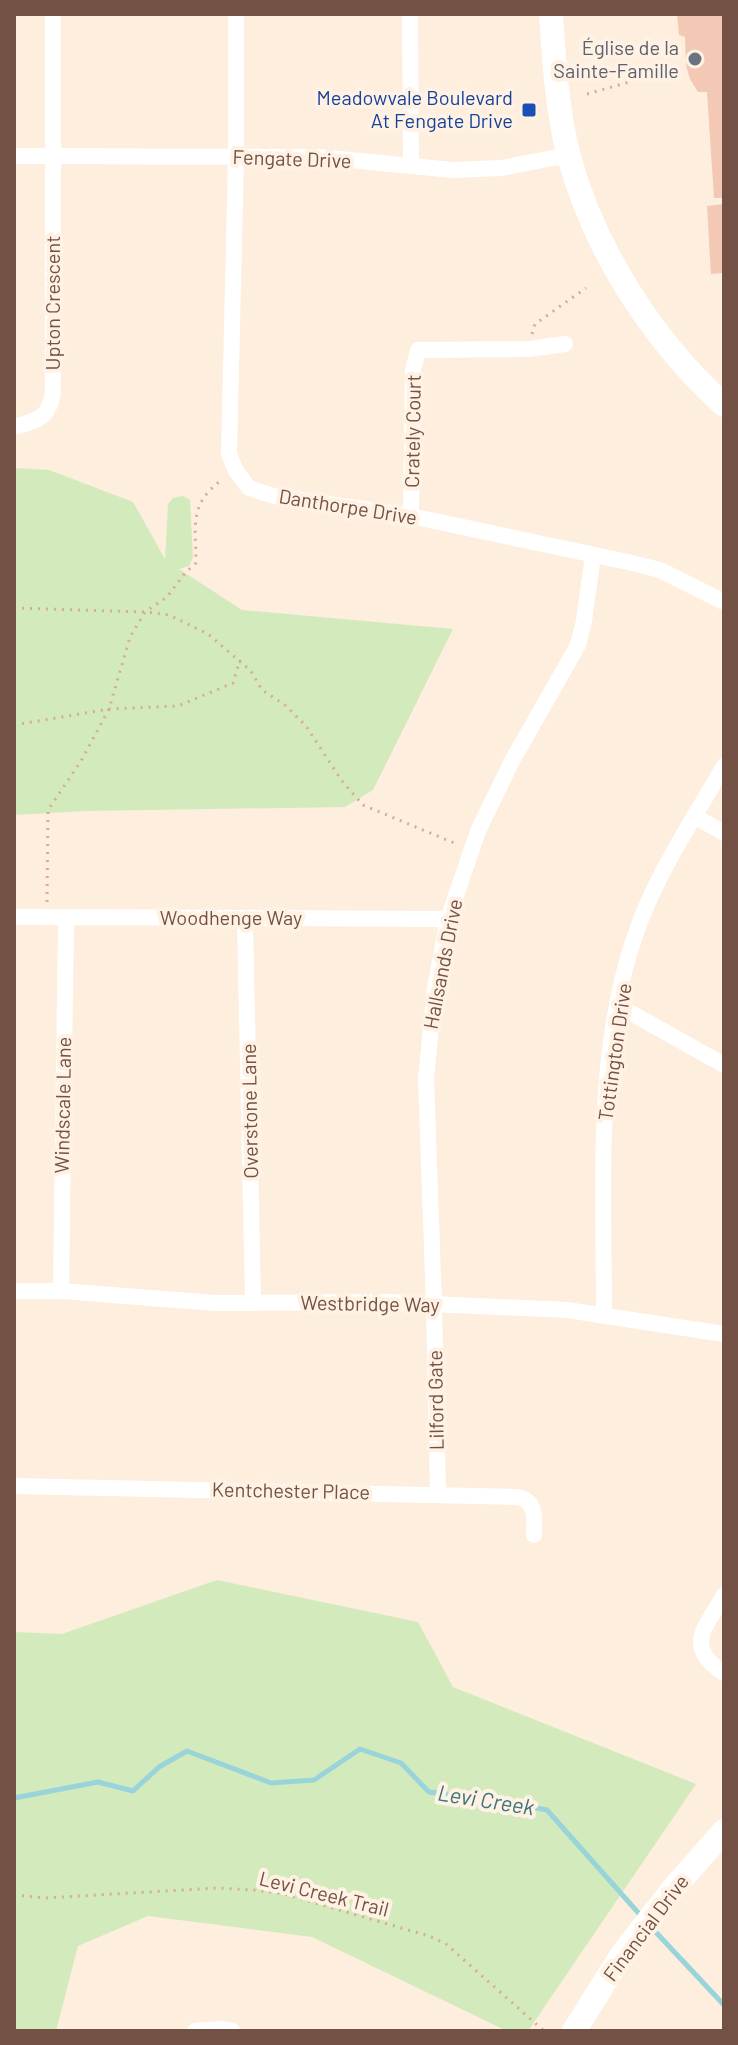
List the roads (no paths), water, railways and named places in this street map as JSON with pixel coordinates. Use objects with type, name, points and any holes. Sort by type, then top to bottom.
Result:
[{"type":"main road","points":[[551,14],[555,77],[569,155],[582,195],[617,270],[660,334],[686,367],[724,405]]},
{"type":"main road","name":"Financial Drive","points":[[574,2031],[623,1953],[672,1890],[724,1831]]},
{"type":"street","name":"Upton Crescent","points":[[14,427],[41,418],[52,404],[53,14]]},
{"type":"street","points":[[236,14],[236,157]]},
{"type":"street","points":[[410,14],[411,166]]},
{"type":"street","name":"Fengate Drive","points":[[14,156],[319,157],[453,170],[501,168],[569,155]]},
{"type":"street","name":"Danthorpe Drive","points":[[236,157],[229,454],[236,471],[249,488],[274,496],[411,516],[660,570],[724,602]]},
{"type":"street","name":"Crately Court","points":[[411,516],[413,370],[418,350],[529,349],[565,344]]},
{"type":"street","name":"Hallsands Drive","points":[[434,1306],[426,1078],[435,988],[448,919],[471,850],[512,761],[578,645],[593,555]]},
{"type":"street","name":"Tottington Drive","points":[[604,1314],[605,1110],[617,1005],[641,918],[656,885],[724,766]]},
{"type":"street","points":[[694,816],[724,833]]},
{"type":"street","name":"Woodhenge Way","points":[[14,917],[448,919]]},
{"type":"street","name":"Windscale Lane","points":[[61,1291],[66,918]]},
{"type":"street","name":"Overstone Lane","points":[[245,919],[253,1303]]},
{"type":"street","points":[[617,1005],[724,1065]]},
{"type":"street","name":"Westbridge Way","points":[[14,1291],[253,1303],[388,1302],[567,1310],[724,1334]]},
{"type":"street","name":"Lilford Gate","points":[[434,1306],[438,1494]]},
{"type":"street","name":"Kentchester Place","points":[[14,1486],[524,1498],[534,1511],[534,1535]]},
{"type":"street","points":[[724,1595],[705,1623],[700,1640],[702,1650],[724,1673]]},
{"type":"street","points":[[195,2031],[232,2031]]},
{"type":"waterway","name":"Levi Creek","points":[[14,1798],[98,1782],[133,1791],[159,1767],[187,1751],[271,1783],[314,1780],[360,1749],[401,1763],[429,1792],[547,1810],[642,1917]]},
{"type":"waterway","name":"Levi Creek","points":[[651,1927],[724,2005]]},
{"type":"place","name":"Église de la Sainte-Famille","points":[[695,59]]},
{"type":"place","name":"Meadowvale Boulevard At Fengate Drive","points":[[529,110]]}]
